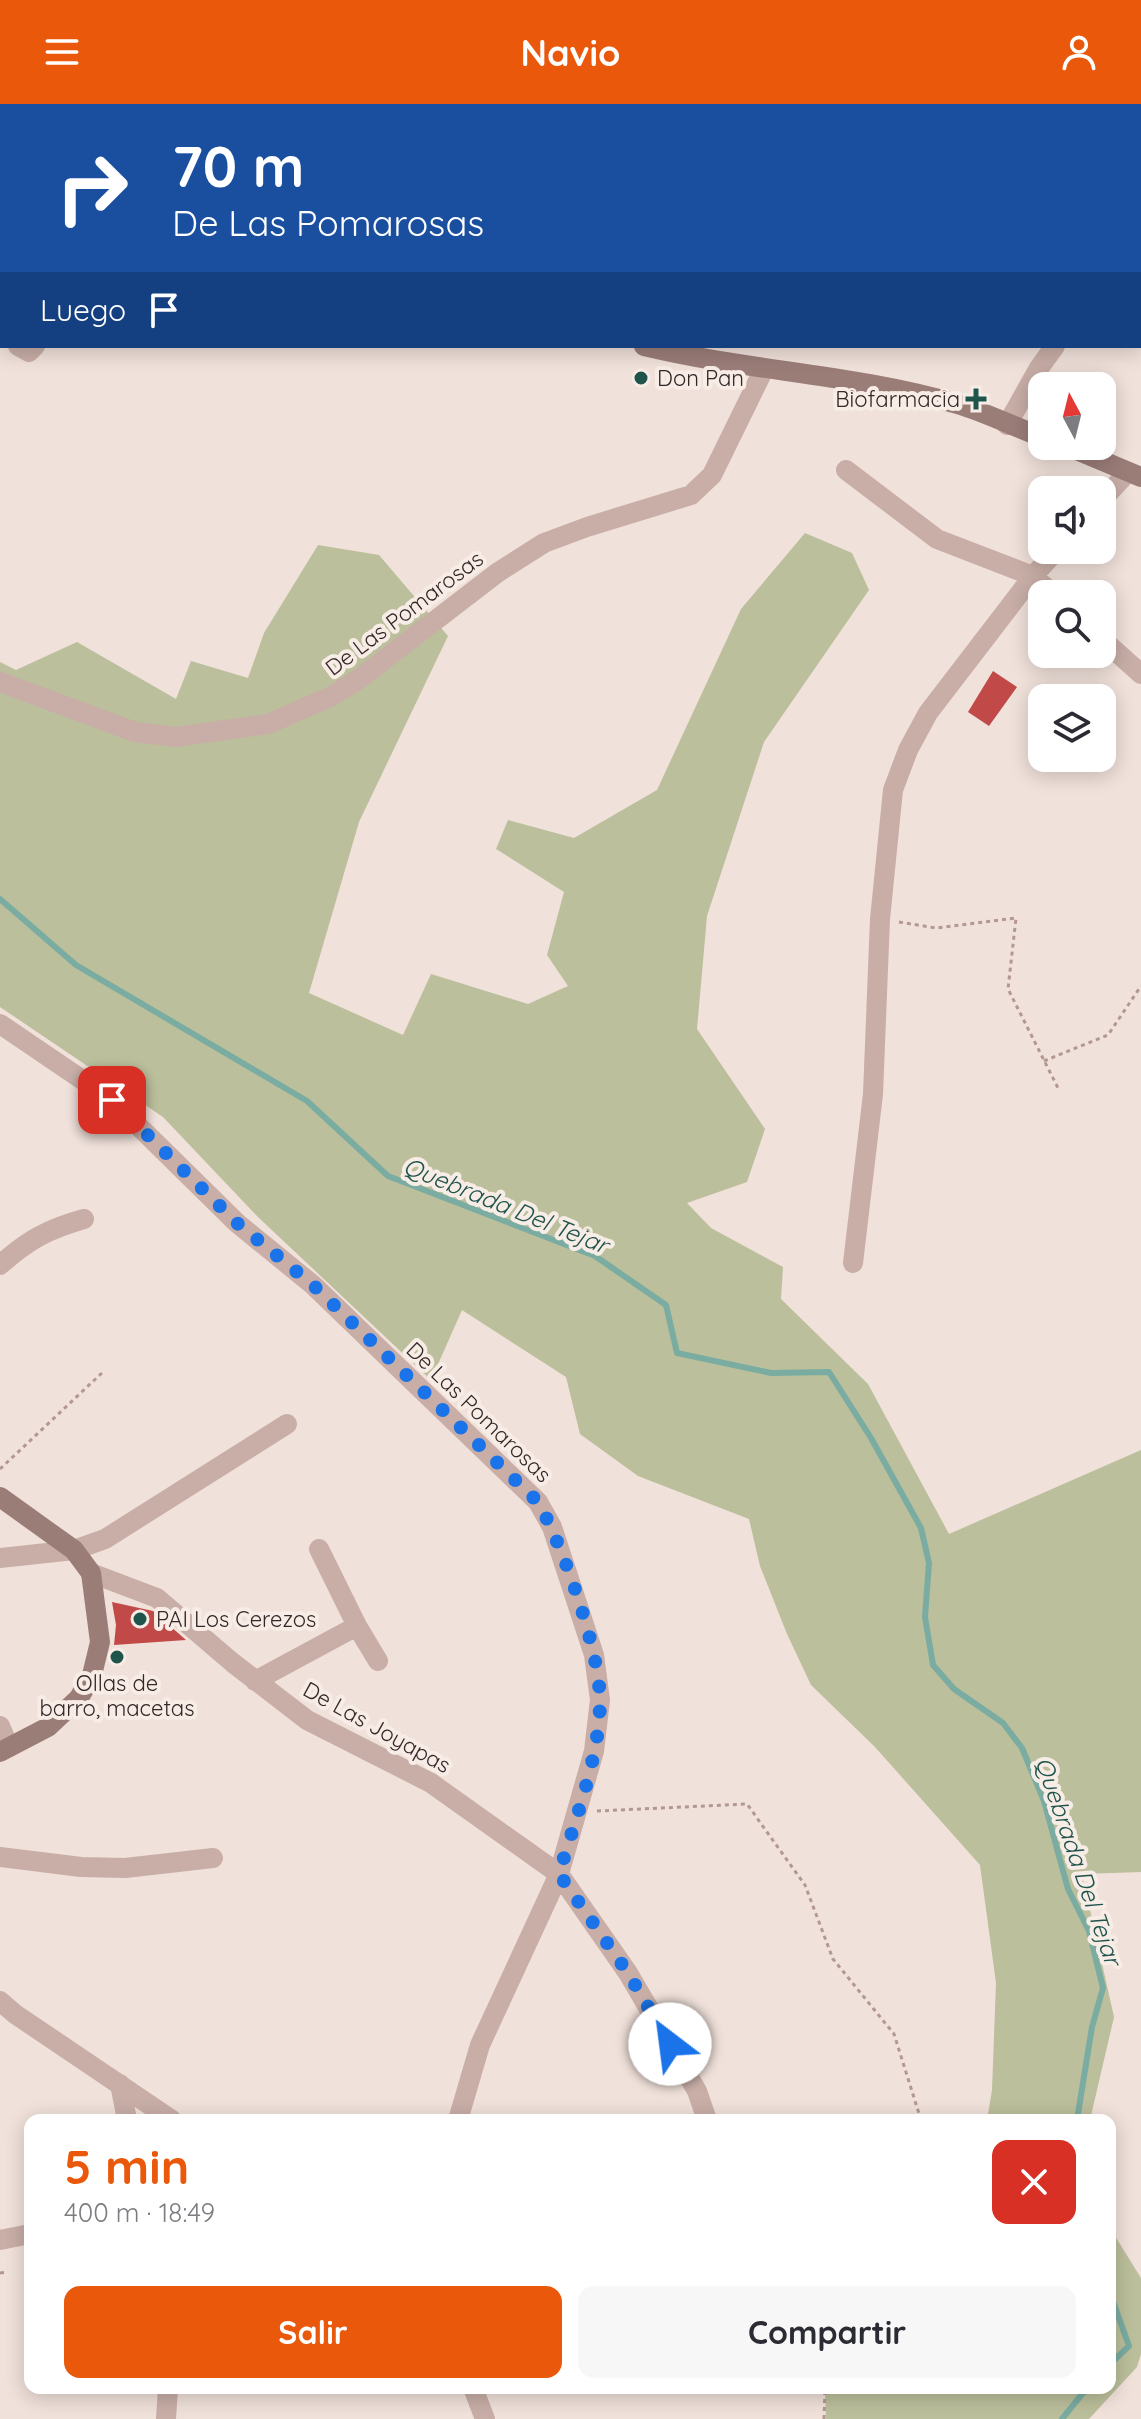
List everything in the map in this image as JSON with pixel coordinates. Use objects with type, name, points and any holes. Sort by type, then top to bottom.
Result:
[{"type":"street","points":[[654,348],[876,386],[944,401],[1028,432]]},
{"type":"street","points":[[1007,425],[1054,348]]},
{"type":"street","name":"De Las Pomarosas","points":[[0,682],[135,732],[176,737],[268,724],[332,696],[359,679],[497,573],[544,543],[691,495],[712,475],[764,369]]},
{"type":"street","points":[[1099,460],[1134,475],[1116,489]]},
{"type":"street","points":[[846,470],[937,539],[1037,580]]},
{"type":"street","points":[[853,1263],[873,1094],[880,919],[893,790],[908,750],[928,713],[1044,564]]},
{"type":"street","points":[[1116,652],[1141,674]]},
{"type":"street","name":"De Las Pomarosas","points":[[0,1024],[112,1100],[237,1223],[313,1285],[538,1502],[552,1527],[594,1655],[600,1700],[594,1751],[559,1874],[480,2045],[460,2114]]},
{"type":"street","points":[[0,1265],[23,1244],[54,1227],[84,1219]]},
{"type":"street","points":[[0,1558],[74,1550],[105,1539],[287,1424]]},
{"type":"street","points":[[0,1497],[74,1550],[91,1573],[100,1642],[92,1675],[79,1698],[48,1727],[4,1749],[0,1726]]},
{"type":"street","points":[[319,1549],[378,1661]]},
{"type":"street","name":"De Las Joyapas","points":[[91,1573],[157,1598],[255,1681],[307,1720],[431,1783],[559,1874],[628,1973],[697,2091],[705,2114]]},
{"type":"street","points":[[255,1681],[357,1626]]},
{"type":"street","points":[[0,1857],[81,1867],[125,1868],[213,1858]]},
{"type":"street","points":[[0,2001],[163,2114]]},
{"type":"street","points":[[120,2084],[126,2114]]},
{"type":"street","points":[[0,2240],[24,2235]]},
{"type":"street","points":[[166,2419],[168,2394]]},
{"type":"street","points":[[475,2394],[485,2419]]},
{"type":"path","points":[[880,919],[936,928],[1016,918],[1008,989],[1058,1088]]},
{"type":"path","points":[[1044,1061],[1108,1035],[1141,986]]},
{"type":"path","points":[[0,1469],[104,1371]]},
{"type":"path","points":[[578,1812],[747,1804],[805,1885],[833,1959],[894,2034],[919,2114]]},
{"type":"path","points":[[0,2273],[7,2272]]},
{"type":"path","points":[[824,2419],[825,2394]]},
{"type":"green space","points":[[805,533],[852,553],[869,590],[764,742],[707,916],[697,1029],[765,1129],[747,1182],[687,1203],[711,1228],[783,1267],[781,1299],[868,1384],[949,1534],[1141,1450],[1141,1872],[1082,1874],[1114,2017],[1091,2114],[988,2114],[992,2090],[996,1983],[980,1865],[875,1747],[811,1685],[760,1566],[749,1519],[638,1476],[580,1434],[566,1377],[462,1310],[431,1380],[258,1217],[163,1117],[0,1007],[0,662],[16,670],[77,642],[176,699],[191,661],[248,678],[264,633],[318,545],[379,555],[448,636],[359,822],[309,993],[403,1035],[431,974],[528,1004],[568,986],[547,955],[564,892],[496,849],[508,820],[574,838],[657,790],[741,609]]},
{"type":"green space","points":[[1116,2238],[1141,2278],[1141,2354],[1137,2367],[1116,2390]]},
{"type":"green space","points":[[825,2394],[1112,2394],[1089,2419],[826,2419]]},
{"type":"building","points":[[993,671],[1017,687],[989,726],[968,712]]},
{"type":"building","name":"PAI Los Cerezos","points":[[112,1602],[153,1611],[186,1640],[114,1645],[116,1625]]},
{"type":"waterway","name":"Quebrada Del Tejar","points":[[0,899],[76,965],[307,1101],[388,1176],[595,1256],[666,1305],[677,1353],[771,1373],[829,1372],[871,1438],[921,1528],[929,1563],[925,1617],[933,1665],[954,1689],[1003,1723],[1022,1748],[1044,1801],[1068,1889],[1089,1931],[1103,1988],[1092,2027],[1078,2114]]},
{"type":"waterway","name":"Quebrada Del Tejar","points":[[1116,2310],[1129,2346],[1116,2358]]},
{"type":"waterway","name":"Quebrada Del Tejar","points":[[1062,2419],[1082,2394]]},
{"type":"place","name":"Don Pan","points":[[641,378]]},
{"type":"place","name":"Biofarmacia","points":[[976,399]]},
{"type":"place","name":"PAI Los Cerezos","points":[[140,1619]]},
{"type":"place","name":"Ollas de barro, macetas","points":[[117,1657]]},
{"type":"route","points":[[112,1100],[237,1223],[313,1285],[538,1502],[552,1527],[579,1604],[594,1655],[600,1700],[594,1751],[559,1874],[628,1973],[670,2044]]}]
